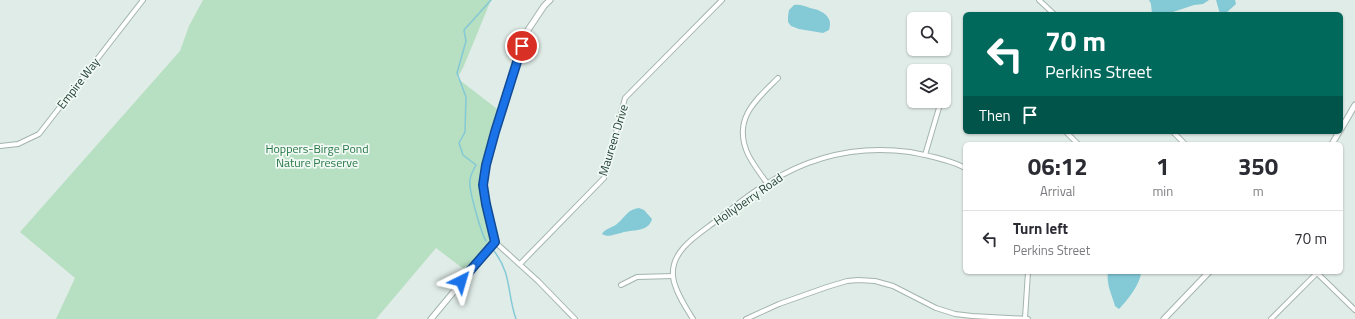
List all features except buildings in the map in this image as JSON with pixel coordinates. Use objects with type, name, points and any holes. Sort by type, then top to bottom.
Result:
[{"type":"street","name":"Empire Way","points":[[0,146],[18,144],[38,134],[143,0]]},
{"type":"street","points":[[550,0],[544,6],[526,33],[495,132],[486,165],[483,185],[495,242],[520,264],[575,319]]},
{"type":"street","name":"Maureen Drive","points":[[520,264],[604,178],[625,98],[722,0]]},
{"type":"street","points":[[1039,0],[1052,12]]},
{"type":"street","points":[[766,183],[747,152],[742,129],[748,110],[778,78]]},
{"type":"street","points":[[1343,126],[1355,105]]},
{"type":"street","points":[[925,154],[939,108]]},
{"type":"street","points":[[1068,134],[1076,142]]},
{"type":"street","points":[[1175,134],[1183,142]]},
{"type":"street","name":"Hollyberry Road","points":[[672,276],[675,263],[681,251],[692,239],[766,183],[789,170],[807,163],[834,155],[862,150],[895,150],[925,154],[963,167]]},
{"type":"street","points":[[431,319],[495,242]]},
{"type":"street","points":[[746,319],[779,304],[834,285],[858,280],[875,281],[893,286],[936,308],[955,314],[1026,319],[1028,274]]},
{"type":"street","points":[[1164,319],[1206,274]]},
{"type":"street","points":[[1271,319],[1314,274]]},
{"type":"street","points":[[1318,274],[1355,310]]},
{"type":"street","points":[[621,285],[637,277],[672,276],[681,300],[693,319]]},
{"type":"green space","name":"Hoppers-Birge Pond Nature Preserve","points":[[203,0],[491,0],[463,68],[457,78],[501,112],[483,185],[495,242],[471,270],[468,267],[465,270],[436,248],[376,319],[56,319],[75,278],[20,232],[180,51],[189,26]]},
{"type":"water","points":[[1149,0],[1209,0],[1203,4],[1194,5],[1173,12],[1152,12]]},
{"type":"water","points":[[1216,0],[1235,0],[1236,4],[1227,12],[1219,12]]},
{"type":"water","points":[[794,5],[802,5],[826,14],[830,21],[829,30],[823,33],[799,29],[791,26],[788,22],[788,16],[789,10]]},
{"type":"water","points":[[639,208],[644,210],[652,219],[647,227],[607,236],[602,234],[605,230],[616,225],[629,212]]},
{"type":"water","points":[[1108,274],[1140,274],[1136,286],[1119,309],[1115,306]]},
{"type":"waterway","points":[[486,241],[476,214],[470,186],[471,175],[476,165],[463,155],[459,143],[465,132],[466,97],[457,73],[466,41],[464,30],[491,0]]},
{"type":"waterway","points":[[494,251],[504,268],[516,319]]},
{"type":"route","points":[[461,281],[495,242],[483,185],[486,165],[495,132],[522,46]]}]
